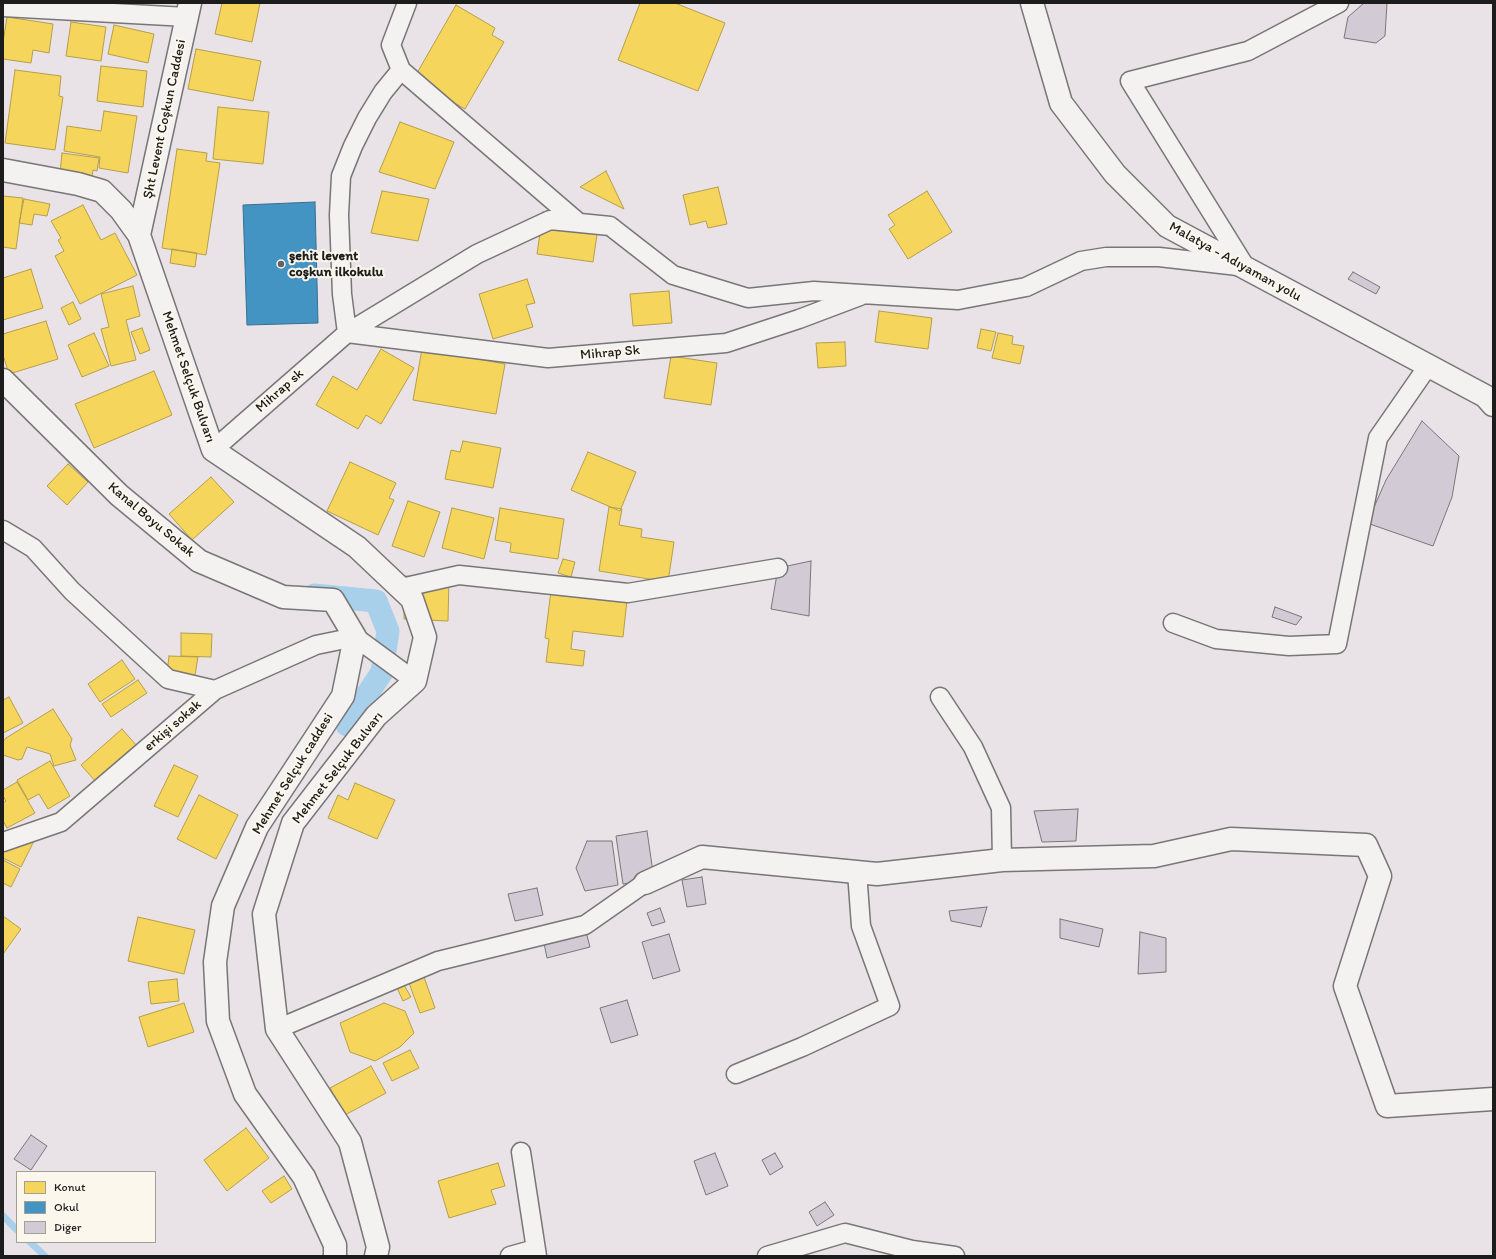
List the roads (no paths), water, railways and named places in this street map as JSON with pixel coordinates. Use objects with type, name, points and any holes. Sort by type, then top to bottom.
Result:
[{"type":"main road","name":"Malatya - Adıyaman yolu","points":[[1032,3],[1061,103],[1115,174],[1167,226],[1485,396],[1493,405]]},
{"type":"main road","name":"Şht Levent Coşkun Caddesi","points":[[139,234],[189,10]]},
{"type":"main road","points":[[3,170],[78,184],[102,191],[121,210],[139,234]]},
{"type":"main road","name":"Mehmet Selçuk Bulvarı","points":[[139,234],[185,364],[213,450],[358,547],[412,599],[425,636],[415,681],[376,716],[293,823],[264,914],[277,1029],[350,1142],[378,1247],[376,1256]]},
{"type":"main road","name":"Kanal Boyu Sokak","points":[[3,380],[119,495],[199,561],[282,597],[333,600],[356,637]]},
{"type":"main road","name":"Mehmet Selçuk caddesi","points":[[335,1256],[335,1245],[304,1177],[245,1094],[218,1021],[214,962],[223,906],[257,827],[343,696],[356,637]]},
{"type":"main road","points":[[645,883],[702,857],[876,874],[1002,860],[1154,856],[1231,839],[1366,845],[1380,876],[1345,986],[1387,1106],[1493,1099]]},
{"type":"street","points":[[407,3],[391,45],[401,70],[578,223]]},
{"type":"street","points":[[1244,267],[1130,81],[1248,51],[1339,3]]},
{"type":"street","points":[[3,7],[189,10]]},
{"type":"street","points":[[347,333],[342,294],[339,215],[341,176],[368,118],[383,92],[401,70]]},
{"type":"street","name":"Mihrap sk","points":[[213,450],[347,333],[477,254],[550,220],[610,226],[673,276],[748,298],[814,291],[958,300],[1026,287],[1081,261],[1106,257],[1159,257],[1244,267]]},
{"type":"street","name":"Mihrap Sk","points":[[347,333],[548,358],[726,343],[866,294]]},
{"type":"street","points":[[1173,623],[1216,639],[1289,646],[1337,644],[1378,438],[1428,366]]},
{"type":"street","points":[[3,530],[33,548],[72,591],[168,679],[215,690]]},
{"type":"street","points":[[401,588],[458,575],[628,592],[778,568]]},
{"type":"street","points":[[356,637],[415,681]]},
{"type":"street","name":"erkişi sokak","points":[[3,842],[61,822],[215,690],[316,645],[356,637]]},
{"type":"street","points":[[940,696],[973,747],[1001,808],[1002,860]]},
{"type":"street","points":[[736,1074],[802,1048],[890,1006],[861,926],[857,872]]},
{"type":"street","points":[[277,1029],[438,962],[584,925],[645,883]]},
{"type":"street","points":[[510,1256],[536,1253],[521,1152]]},
{"type":"street","points":[[767,1256],[844,1233],[912,1250],[955,1256]]},
{"type":"waterway","points":[[314,595],[376,601],[388,631],[382,672],[347,725]]},
{"type":"waterway","points":[[3,1216],[16,1229]]},
{"type":"waterway","points":[[31,1243],[45,1256]]},
{"type":"place","name":"şehit levent coşkun ilkokulu","points":[[281,264]]}]
